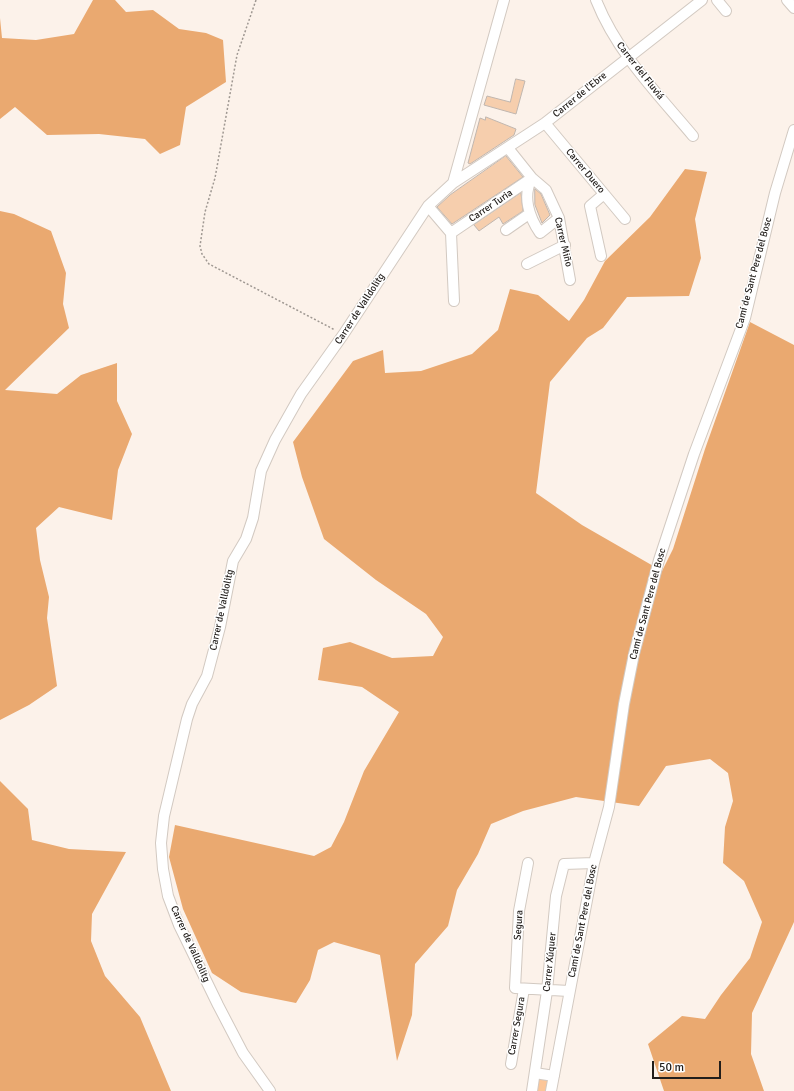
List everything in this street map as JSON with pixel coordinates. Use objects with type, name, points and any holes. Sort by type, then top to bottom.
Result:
[{"type":"street","points":[[453,183],[504,0]]},
{"type":"street","name":"Carrer del Fluviá","points":[[596,0],[612,34],[627,58],[693,136]]},
{"type":"street","name":"Carrer de l'Ebre","points":[[453,183],[545,123],[702,0]]},
{"type":"street","points":[[717,0],[726,11]]},
{"type":"street","points":[[787,0],[794,8]]},
{"type":"street","name":"Carrer Duero","points":[[545,123],[625,219]]},
{"type":"street","name":"Camí de Sant Pere del Bosc","points":[[551,1091],[594,863],[609,807],[624,704],[640,630],[659,560],[694,454],[744,318],[775,193],[794,130]]},
{"type":"street","name":"Carrer Miño","points":[[508,148],[532,178],[546,190],[559,218],[570,280]]},
{"type":"street","points":[[532,178],[527,187],[529,214],[532,222],[540,233],[559,218]]},
{"type":"street","name":"Carrer Turia","points":[[451,233],[532,178]]},
{"type":"street","name":"Carrer de Valldolitg","points":[[270,1091],[243,1053],[179,925],[168,896],[163,869],[162,843],[164,816],[187,719],[192,704],[207,676],[220,627],[233,561],[246,538],[253,518],[262,471],[274,440],[301,394],[343,335],[428,206],[453,183]]},
{"type":"street","points":[[601,256],[590,206],[604,194]]},
{"type":"street","points":[[428,206],[451,233],[454,301]]},
{"type":"street","points":[[506,230],[529,214]]},
{"type":"street","points":[[527,264],[565,245]]},
{"type":"street","name":"Segura","points":[[520,989],[519,911],[528,863]]},
{"type":"street","name":"Carrer Xúquer","points":[[532,1091],[547,991],[556,896],[564,864],[594,863]]},
{"type":"street","points":[[520,989],[569,991]]},
{"type":"street","name":"Carrer Segura","points":[[511,1064],[520,989]]},
{"type":"street","points":[[535,1073],[554,1076]]},
{"type":"path","points":[[256,0],[237,55],[215,178],[205,212],[200,246],[202,254],[209,264],[343,335]]},
{"type":"shaded area","points":[[93,0],[115,0],[126,12],[153,10],[179,29],[206,33],[223,40],[226,82],[186,107],[180,145],[160,154],[145,139],[99,134],[47,135],[15,107],[0,119],[0,18],[2,38],[36,40],[74,34]]},
{"type":"shaded area","points":[[685,169],[707,172],[695,219],[701,258],[689,296],[627,297],[603,328],[587,338],[550,382],[536,493],[582,525],[662,571],[673,549],[705,449],[750,322],[794,345],[794,922],[752,1013],[751,1054],[764,1091],[664,1091],[648,1044],[682,1016],[705,1019],[721,995],[750,958],[762,922],[744,881],[723,863],[725,827],[733,801],[728,773],[710,759],[666,766],[639,806],[576,797],[523,811],[491,824],[478,854],[457,890],[448,926],[415,964],[412,1015],[397,1061],[380,955],[334,942],[318,950],[310,980],[296,1003],[241,992],[212,973],[183,909],[169,857],[175,825],[314,856],[331,847],[344,822],[364,771],[399,712],[362,687],[318,680],[323,648],[350,642],[392,658],[433,656],[443,637],[426,614],[376,580],[324,539],[302,477],[293,442],[353,361],[383,350],[385,373],[421,371],[472,354],[498,330],[510,289],[538,295],[569,321],[584,300],[605,261],[650,217]]},
{"type":"shaded area","points":[[0,211],[14,214],[51,231],[66,273],[63,304],[69,328],[5,390],[57,394],[81,375],[117,363],[117,401],[132,434],[118,470],[112,520],[59,507],[36,528],[40,560],[49,597],[47,618],[57,686],[29,705],[0,720]]},
{"type":"shaded area","points":[[0,781],[28,809],[32,840],[69,849],[126,852],[92,914],[91,941],[105,976],[140,1017],[171,1091],[0,1091]]},
{"type":"shaded area","points":[[538,1080],[549,1080],[549,1091],[536,1091]]},
{"type":"building","points":[[516,79],[525,81],[516,114],[484,105],[487,96],[510,102]]},
{"type":"building","points":[[486,117],[516,129],[514,135],[470,164],[468,163],[480,118],[485,120]]},
{"type":"building","points":[[506,156],[523,177],[452,224],[437,207],[450,195]]},
{"type":"building","points":[[535,189],[541,194],[550,215],[542,223],[535,205]]},
{"type":"building","points":[[521,193],[523,211],[503,224],[499,217],[479,231],[474,225]]}]
